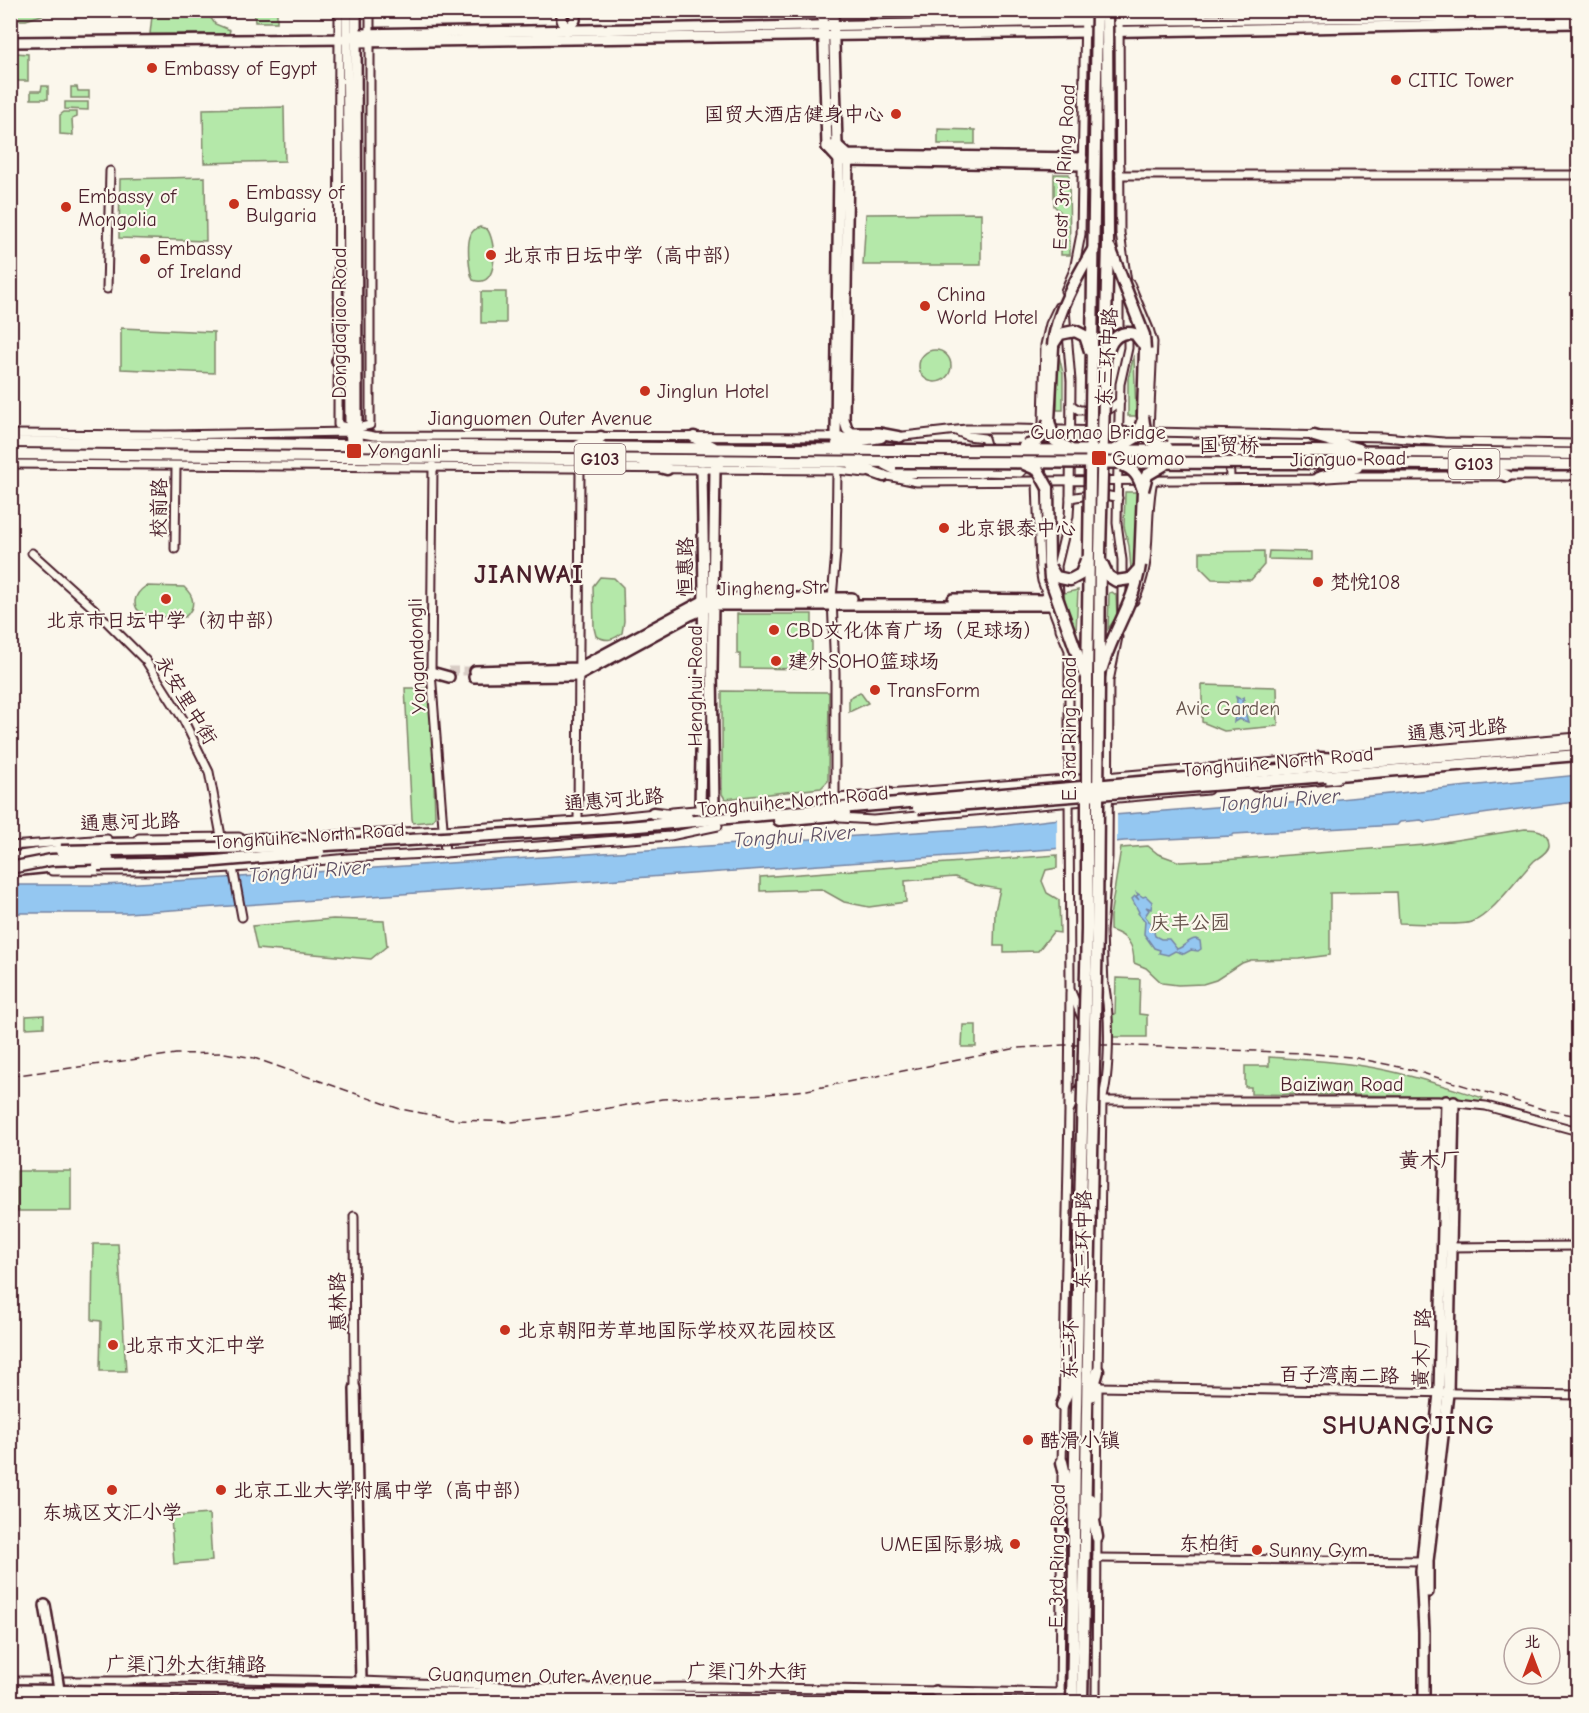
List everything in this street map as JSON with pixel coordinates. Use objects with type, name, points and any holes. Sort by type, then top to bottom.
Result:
[{"type":"highway","name":"E. 3rd Ring Road","points":[[1084,1290],[1097,942],[1090,542],[1097,10]]},
{"type":"highway","name":"E. 3rd Ring Road","points":[[1092,682],[1100,553],[1108,244],[1107,10]]},
{"type":"highway","points":[[1108,244],[1144,335],[1143,416],[1147,437],[1156,444],[1187,451]]},
{"type":"highway","points":[[1078,451],[1067,448],[1054,440],[1049,421],[1053,346],[1054,334],[1060,318],[1094,247]]},
{"type":"highway","points":[[1053,346],[1057,338],[1064,333],[1075,331],[1081,333],[1088,343],[1093,367]]},
{"type":"highway","points":[[1105,367],[1110,343],[1119,334],[1127,332],[1136,334],[1142,340],[1145,350]]},
{"type":"highway","points":[[1112,451],[1133,441],[1137,436],[1143,416]]},
{"type":"highway","points":[[1006,450],[1036,443],[1043,436],[1049,421]]},
{"type":"highway","points":[[1314,436],[1370,458]]},
{"type":"highway","points":[[1340,436],[1385,453]]},
{"type":"highway","points":[[573,448],[600,437]]},
{"type":"highway","points":[[694,437],[716,449]]},
{"type":"highway","points":[[806,448],[881,437]]},
{"type":"highway","name":"Jianguomen Outer Avenue","points":[[10,453],[355,441],[433,462],[722,459],[839,466],[896,462]]},
{"type":"highway","name":"Jianguomen Outer Avenue","points":[[10,442],[355,441],[573,448],[887,450]]},
{"type":"highway","name":"Guomao Bridge","points":[[887,450],[1309,451]]},
{"type":"highway","name":"Jianguo Road","points":[[1309,451],[1370,458],[1484,464],[1578,465]]},
{"type":"highway","name":"Jianguo Road","points":[[1309,463],[1370,458],[1385,453],[1578,454]]},
{"type":"highway","points":[[1318,478],[1370,458]]},
{"type":"highway","points":[[630,459],[667,469]]},
{"type":"highway","points":[[882,462],[899,471],[908,472],[983,472]]},
{"type":"highway","name":"国贸桥","points":[[896,462],[1309,463]]},
{"type":"highway","points":[[1015,462],[1038,470],[1048,488]]},
{"type":"highway","points":[[1076,463],[1057,468],[1052,474],[1048,488],[1049,565],[1050,578],[1092,682]]},
{"type":"highway","points":[[1112,463],[1132,470],[1143,490]]},
{"type":"highway","points":[[1092,682],[1138,578],[1143,490],[1147,475],[1168,464]]},
{"type":"highway","points":[[1484,464],[1507,476]]},
{"type":"highway","points":[[839,466],[884,476]]},
{"type":"highway","points":[[1049,565],[1056,577],[1076,578],[1083,570],[1090,542]]},
{"type":"highway","points":[[1100,553],[1104,570],[1116,581],[1130,579],[1140,565]]},
{"type":"highway","name":"Tonghuihe North Road","points":[[10,869],[26,870],[66,865],[193,863],[314,852],[630,830],[1578,744]]},
{"type":"highway","name":"Tonghuihe North Road","points":[[1323,767],[1373,772],[1578,755]]},
{"type":"highway","points":[[820,813],[889,794]]},
{"type":"highway","points":[[653,813],[715,823]]},
{"type":"highway","name":"Tonghuihe North Road","points":[[62,850],[310,846],[630,830]]},
{"type":"highway","points":[[10,858],[103,844],[232,842],[262,839]]},
{"type":"highway","points":[[10,869],[59,860],[314,852]]},
{"type":"highway","name":"东三环","points":[[1074,1512],[1077,1368],[1084,1290]]},
{"type":"highway","name":"东三环","points":[[1084,1290],[1087,1411]]},
{"type":"highway","points":[[1062,1405],[1077,1368]]},
{"type":"highway","points":[[1087,1411],[1098,1371]]},
{"type":"highway","name":"E. 3rd Ring Road","points":[[1072,1702],[1086,1476],[1087,1411]]},
{"type":"highway","points":[[1062,1462],[1074,1512]]},
{"type":"highway","points":[[1086,1476],[1097,1537]]},
{"type":"highway","name":"E. 3rd Ring Road","points":[[1074,1512],[1082,1702]]},
{"type":"main road","name":"Dongdaqiao Road","points":[[347,10],[355,441]]},
{"type":"main road","name":"Dongdaqiao Road","points":[[355,441],[350,340],[349,38],[356,10]]},
{"type":"main road","points":[[562,10],[562,20],[566,31]]},
{"type":"main road","points":[[566,31],[575,20],[575,10]]},
{"type":"main road","points":[[823,10],[829,31],[832,146],[844,161],[844,419],[847,429],[852,433],[879,433],[900,437]]},
{"type":"main road","points":[[829,31],[834,10]]},
{"type":"main road","points":[[371,37],[829,31],[1085,21],[1119,15],[1578,15]]},
{"type":"main road","points":[[10,42],[349,38],[566,31],[1085,32],[1578,23]]},
{"type":"main road","points":[[832,146],[848,155],[1082,163]]},
{"type":"main road","points":[[844,161],[1082,163]]},
{"type":"main road","points":[[836,438],[844,161]]},
{"type":"main road","points":[[337,361],[350,340]]},
{"type":"main road","points":[[715,469],[722,459]]},
{"type":"main road","name":"Henghui Road","points":[[714,807],[715,469]]},
{"type":"main road","name":"恒惠路","points":[[700,809],[702,470]]},
{"type":"main road","points":[[702,485],[712,489],[714,533]]},
{"type":"main road","name":"Jingheng Str","points":[[475,674],[578,672],[703,605],[713,602],[1050,601]]},
{"type":"main road","points":[[431,672],[449,674]]},
{"type":"main road","points":[[702,761],[704,791],[713,789]]},
{"type":"main road","name":"黄木厂路","points":[[1424,1702],[1425,1561],[1444,1394],[1450,1102]]},
{"type":"main road","points":[[355,1388],[361,1681]]},
{"type":"main road","name":"黄木厂路","points":[[1425,1561],[1430,1702]]},
{"type":"main road","points":[[45,1605],[59,1690]]},
{"type":"main road","name":"Guanqumen Outer Avenue","points":[[11,1697],[59,1690],[576,1694],[964,1702]]},
{"type":"main road","points":[[935,1691],[957,1702]]},
{"type":"main road","points":[[11,1697],[134,1702]]},
{"type":"street","points":[[339,10],[349,38],[337,361],[338,425],[355,441],[370,425],[370,10]]},
{"type":"street","name":"East 3rd Ring Road","points":[[1070,431],[1071,381],[1064,295],[1074,270],[1081,234],[1085,10]]},
{"type":"street","name":"东三环中路","points":[[1096,1702],[1102,1101],[1106,1086],[1107,1002],[1104,987],[1102,932],[1108,857],[1108,681],[1123,622],[1122,560],[1117,523],[1118,431],[1120,384],[1128,348],[1128,278],[1120,233],[1119,15]]},
{"type":"street","points":[[1082,163],[1120,171],[1578,175]]},
{"type":"street","points":[[107,289],[110,171]]},
{"type":"street","points":[[1128,278],[1152,342],[1149,432]]},
{"type":"street","points":[[1040,430],[1043,423],[1046,336],[1064,295]]},
{"type":"street","points":[[1071,405],[1079,410],[1108,410],[1120,401]]},
{"type":"street","points":[[983,472],[1020,472],[1024,470],[1026,441],[1016,429]]},
{"type":"street","name":"Jianguomen Outer Avenue","points":[[10,434],[166,435],[355,441],[374,436],[836,438],[900,437],[956,431],[1016,429],[1118,431]]},
{"type":"street","points":[[956,431],[968,436],[984,438],[987,456],[987,469],[964,482]]},
{"type":"street","points":[[1060,629],[1057,566],[1070,516],[1070,431]]},
{"type":"street","name":"Jianguo Road","points":[[1118,431],[1229,435],[1383,436],[1444,442],[1578,444]]},
{"type":"street","points":[[1170,432],[1165,440],[1165,473],[1171,480]]},
{"type":"street","points":[[137,443],[166,435]]},
{"type":"street","points":[[1229,435],[1230,479]]},
{"type":"street","name":"Jianguomen Outer Avenue","points":[[10,465],[176,467],[433,462],[580,469],[702,470],[839,466]]},
{"type":"street","name":"Yongandongli","points":[[433,462],[431,672],[445,853]]},
{"type":"street","points":[[835,798],[833,601],[839,466]]},
{"type":"street","name":"校前路","points":[[175,549],[176,467]]},
{"type":"street","points":[[578,821],[580,469]]},
{"type":"street","points":[[884,476],[917,482],[1036,482],[1040,569],[1060,629],[1070,650],[1069,803]]},
{"type":"street","name":"Jianguo Road","points":[[1036,482],[1358,476],[1578,476]]},
{"type":"street","points":[[1123,622],[1140,590],[1146,572],[1152,480]]},
{"type":"street","points":[[1070,498],[1092,495],[1110,495],[1118,498]]},
{"type":"street","name":"永安里中街","points":[[32,553],[92,607],[146,661],[183,719],[209,772],[221,836]]},
{"type":"street","points":[[1070,715],[1085,737],[1089,755],[1091,860]]},
{"type":"street","name":"通惠河北路","points":[[10,846],[87,840],[221,836],[262,839],[578,821],[714,807],[1091,778],[1323,767],[1578,737]]},
{"type":"street","points":[[820,813],[873,820],[1326,782],[1373,772]]},
{"type":"street","name":"东三环中路","points":[[1059,1702],[1062,1405],[1069,1111],[1071,858],[1069,803]]},
{"type":"street","name":"通惠河北路","points":[[26,870],[184,871],[264,866],[670,836],[715,823]]},
{"type":"street","points":[[262,839],[264,866]]},
{"type":"street","points":[[1071,874],[1082,864],[1091,860],[1102,865],[1106,870]]},
{"type":"street","points":[[232,868],[242,917]]},
{"type":"street","name":"东三环中路","points":[[1102,1101],[1092,1082],[1093,1020],[1104,987]]},
{"type":"street","name":"东三环中路","points":[[1069,1111],[1082,1082],[1083,1020],[1070,989]]},
{"type":"street","points":[[1083,1020],[1093,1020]]},
{"type":"street","points":[[1082,1082],[1092,1082]]},
{"type":"street","name":"Baiziwan Road","points":[[1102,1101],[1450,1102],[1486,1106],[1578,1131]]},
{"type":"street","name":"惠林路","points":[[354,1216],[355,1388]]},
{"type":"street","points":[[1447,1247],[1578,1246]]},
{"type":"street","name":"百子湾南二路","points":[[1098,1388],[1578,1395]]},
{"type":"street","name":"东柏街","points":[[1097,1558],[1425,1561]]},
{"type":"street","points":[[1060,1648],[1096,1648]]},
{"type":"street","name":"广渠门外大街辅路","points":[[10,1681],[127,1681],[166,1678],[361,1681]]},
{"type":"street","name":"广渠门外大街","points":[[361,1681],[552,1688],[716,1687],[1060,1693],[1087,1702]]},
{"type":"green space","points":[[162,10],[206,11],[215,24],[230,30],[229,34],[150,34],[152,16]]},
{"type":"green space","points":[[10,11],[55,11],[26,20],[11,20]]},
{"type":"green space","points":[[254,11],[277,11],[277,22],[255,22]]},
{"type":"green space","points":[[16,53],[28,54],[28,81],[16,81]]},
{"type":"green space","points":[[42,86],[48,86],[48,99],[31,99],[31,91],[41,91]]},
{"type":"green space","points":[[71,87],[77,87],[78,91],[89,91],[89,98],[71,98]]},
{"type":"green space","points":[[65,102],[88,102],[88,110],[65,109]]},
{"type":"green space","points":[[284,107],[285,161],[204,163],[203,109]]},
{"type":"green space","points":[[64,112],[77,112],[77,117],[72,119],[73,135],[60,134],[60,115]]},
{"type":"green space","points":[[938,129],[975,130],[975,144],[938,144]]},
{"type":"green space","points":[[1054,174],[1069,174],[1070,255],[1061,255],[1062,213],[1054,206]]},
{"type":"green space","points":[[205,177],[206,241],[119,238],[120,179]]},
{"type":"green space","points":[[981,213],[981,265],[863,265],[866,214]]},
{"type":"green space","points":[[480,227],[487,229],[494,253],[492,271],[488,278],[482,281],[473,280],[469,252],[471,233]]},
{"type":"green space","points":[[481,292],[506,292],[506,323],[481,323]]},
{"type":"green space","points":[[121,328],[214,332],[214,373],[121,369]]},
{"type":"green space","points":[[1057,347],[1063,373],[1063,410],[1057,410]]},
{"type":"green space","points":[[935,350],[946,355],[951,366],[946,377],[935,382],[924,377],[919,366],[924,355]]},
{"type":"green space","points":[[1134,355],[1136,416],[1128,416],[1128,379]]},
{"type":"green space","points":[[1125,492],[1139,492],[1137,559],[1131,569],[1124,526]]},
{"type":"green space","points":[[1264,551],[1264,565],[1251,580],[1212,579],[1200,567],[1200,552]]},
{"type":"green space","points":[[1269,551],[1311,552],[1311,560],[1268,559]]},
{"type":"green space","points":[[600,577],[614,578],[623,587],[622,633],[610,639],[596,636],[594,628],[593,586]]},
{"type":"green space","points":[[146,586],[184,587],[192,598],[191,610],[185,617],[154,616],[140,612],[136,608],[135,601],[139,592]]},
{"type":"green space","points":[[1078,590],[1076,632],[1065,604],[1064,593]]},
{"type":"green space","points":[[1109,593],[1116,595],[1117,616],[1108,629]]},
{"type":"green space","name":"CBD文化体育广场（足球场）","points":[[737,614],[812,614],[812,669],[740,668],[740,654],[737,654]]},
{"type":"green space","name":"Avic Garden","points":[[1202,685],[1277,687],[1278,726],[1224,731],[1202,722]]},
{"type":"green space","points":[[405,688],[431,688],[435,817],[432,821],[413,823],[412,819]]},
{"type":"green space","points":[[722,691],[829,692],[828,781],[821,788],[725,799],[722,794]]},
{"type":"green space","points":[[860,692],[868,703],[849,712],[849,698]]},
{"type":"green space","name":"庆丰公园","points":[[1525,829],[1544,833],[1548,839],[1548,849],[1534,861],[1488,912],[1472,922],[1399,923],[1397,892],[1330,893],[1330,955],[1299,959],[1251,960],[1242,963],[1216,980],[1203,984],[1178,985],[1162,983],[1146,968],[1134,963],[1133,951],[1129,942],[1110,930],[1121,848],[1148,846],[1158,854],[1180,862],[1223,860],[1425,845]]},
{"type":"green space","points":[[1057,855],[1057,868],[1046,870],[1042,881],[1047,893],[1059,900],[1060,933],[1053,932],[1038,951],[1004,952],[1004,946],[994,946],[995,911],[1000,889],[975,885],[955,877],[905,881],[906,902],[869,907],[844,902],[821,889],[760,891],[760,877]]},
{"type":"green space","points":[[333,919],[384,921],[387,946],[371,959],[257,949],[252,926]]},
{"type":"green space","points":[[1116,978],[1140,979],[1139,1014],[1147,1015],[1147,1037],[1110,1037],[1111,1014],[1115,1014]]},
{"type":"green space","points":[[44,1015],[44,1027],[26,1028],[26,1016]]},
{"type":"green space","points":[[963,1025],[976,1025],[976,1047],[962,1047]]},
{"type":"green space","points":[[1269,1057],[1371,1067],[1422,1079],[1483,1098],[1481,1101],[1439,1096],[1251,1094],[1251,1087],[1245,1087],[1245,1066],[1269,1066]]},
{"type":"green space","points":[[17,1171],[71,1171],[71,1211],[17,1211]]},
{"type":"green space","points":[[93,1244],[118,1244],[126,1371],[100,1371],[101,1321],[92,1320]]},
{"type":"green space","points":[[209,1514],[212,1561],[174,1564],[171,1517]]},
{"type":"water","points":[[1236,697],[1240,699],[1244,697],[1242,701],[1248,722],[1239,719],[1234,722]]},
{"type":"water","points":[[1578,775],[1578,802],[1425,822],[1421,820],[1400,822],[1397,825],[1124,841],[1052,849],[128,913],[11,913],[10,885],[103,885],[209,879],[993,827],[1050,820],[1240,805],[1310,802]]},
{"type":"water","points":[[1137,893],[1143,897],[1146,896],[1152,902],[1151,909],[1146,907],[1149,910],[1145,916],[1152,925],[1155,936],[1169,939],[1177,949],[1196,939],[1200,941],[1201,949],[1191,950],[1184,954],[1175,951],[1168,955],[1159,953],[1160,950],[1154,948],[1144,934],[1145,921],[1138,913],[1132,899],[1135,896],[1139,900]]},
{"type":"pier","points":[[1117,813],[1117,845],[1057,851],[1057,816]]},
{"type":"tunnel","points":[[449,671],[475,671]]},
{"type":"railway","points":[[10,1076],[176,1054],[224,1053],[254,1058],[400,1109],[458,1120],[511,1122],[563,1116],[662,1099],[807,1090],[1018,1048],[1113,1045],[1352,1057],[1409,1069],[1542,1109],[1578,1116]]},
{"type":"place","name":"Embassy of Egypt","points":[[152,68]]},
{"type":"place","name":"CITIC Tower","points":[[1396,80]]},
{"type":"place","name":"国贸大酒店健身中心","points":[[896,114]]},
{"type":"place","name":"Embassy of Bulgaria","points":[[234,204]]},
{"type":"place","name":"Embassy of Mongolia","points":[[66,207]]},
{"type":"place","name":"北京市日坛中学（高中部）","points":[[491,255]]},
{"type":"place","name":"Embassy of Ireland","points":[[145,259]]},
{"type":"place","name":"China World Hotel","points":[[925,306]]},
{"type":"place","name":"Jinglun Hotel","points":[[645,391]]},
{"type":"place","name":"Yonganli","points":[[354,451]]},
{"type":"place","name":"Guomao","points":[[1099,458]]},
{"type":"place","name":"北京银泰中心","points":[[944,528]]},
{"type":"place","name":"梵悦108","points":[[1318,582]]},
{"type":"place","name":"北京市日坛中学（初中部）","points":[[166,599]]},
{"type":"place","name":"CBD文化体育广场（足球场）","points":[[774,630]]},
{"type":"place","name":"建外SOHO篮球场","points":[[776,661]]},
{"type":"place","name":"TransForm","points":[[875,690]]},
{"type":"place","name":"北京朝阳芳草地国际学校双花园校区","points":[[505,1330]]},
{"type":"place","name":"北京市文汇中学","points":[[113,1345]]},
{"type":"place","name":"酷滑小镇","points":[[1028,1440]]},
{"type":"place","name":"东城区文汇小学","points":[[112,1490]]},
{"type":"place","name":"北京工业大学附属中学（高中部）","points":[[221,1490]]},
{"type":"place","name":"UME国际影城","points":[[1015,1544]]},
{"type":"place","name":"Sunny Gym","points":[[1257,1550]]},
{"type":"district","name":"JIANWAI","points":[[529,575]]},
{"type":"district","name":"黄木厂","points":[[1430,1160]]},
{"type":"district","name":"SHUANGJING","points":[[1409,1426]]},
{"type":"water label","name":"Tonghui River","points":[[1279,800]]},
{"type":"water label","name":"Tonghui River","points":[[794,836]]},
{"type":"water label","name":"Tonghui River","points":[[309,871]]}]
